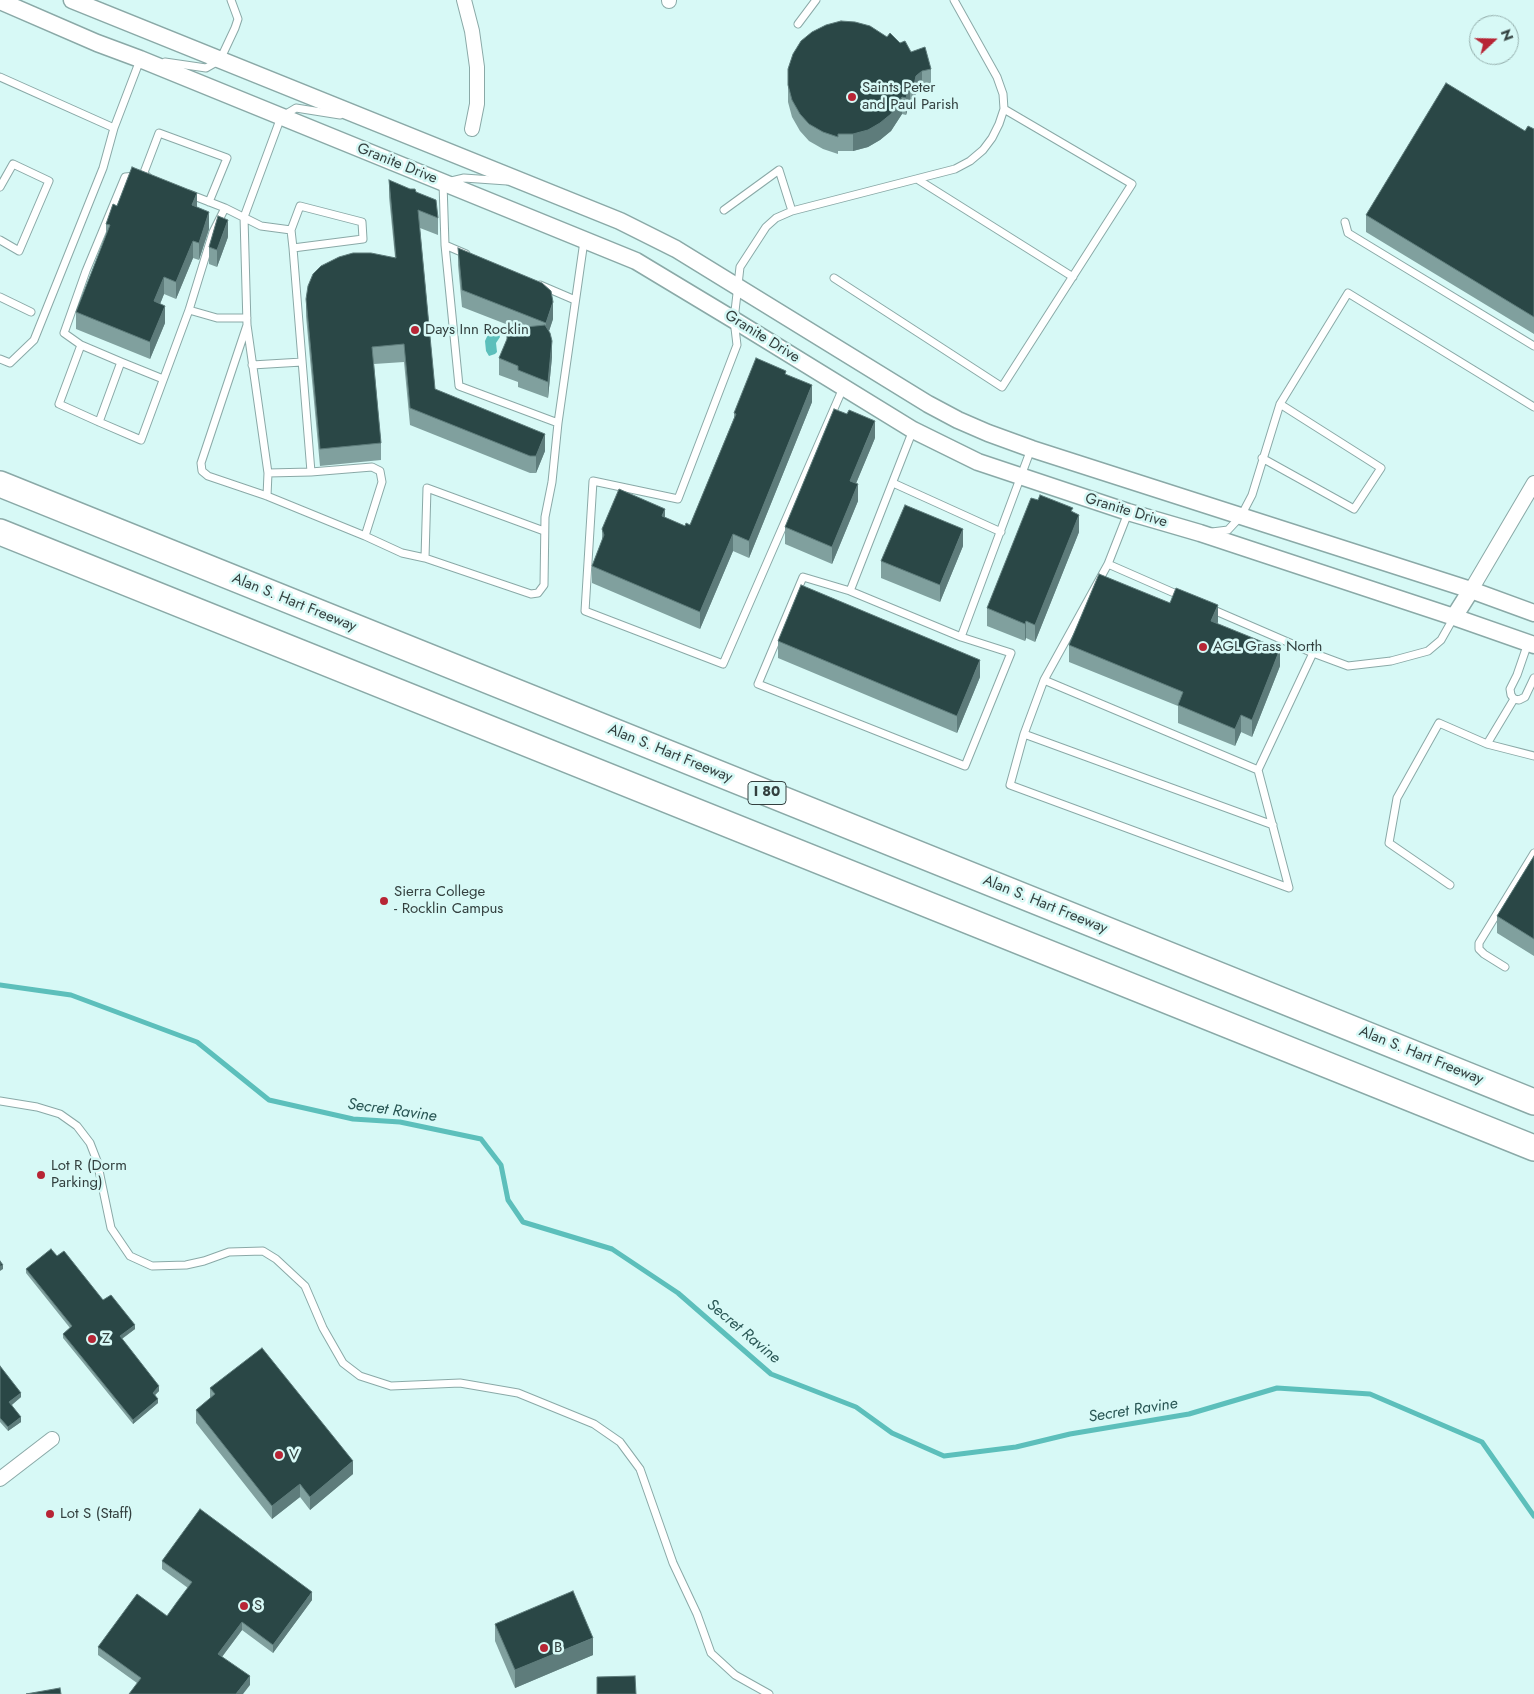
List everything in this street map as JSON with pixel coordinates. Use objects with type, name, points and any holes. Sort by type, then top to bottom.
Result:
[{"type":"highway","name":"Alan S. Hart Freeway","points":[[0,484],[1534,1102]]},
{"type":"highway","points":[[0,532],[1534,1148]]},
{"type":"street","name":"Granite Drive","points":[[72,0],[620,221],[650,235],[737,286],[928,404],[988,433],[1032,449],[1471,590],[1534,613]]},
{"type":"street","points":[[464,0],[472,31],[477,67],[477,104],[472,130]]},
{"type":"street","name":"Granite Drive","points":[[0,1],[97,43],[636,261],[913,430],[978,462],[1128,512],[1200,533],[1531,644]]},
{"type":"street","points":[[1454,617],[1533,488]]},
{"type":"street","points":[[0,1479],[52,1439]]},
{"type":"lane","points":[[0,359],[10,363],[34,340],[102,168],[114,128],[140,59],[206,68],[220,60],[238,19],[231,0]]},
{"type":"lane","points":[[798,24],[816,0]]},
{"type":"lane","points":[[843,387],[723,664],[584,611],[593,481],[678,499],[737,345],[734,320],[740,267],[766,227],[776,218],[792,211],[955,169],[970,161],[983,150],[992,138],[1004,109],[1003,94],[998,77],[954,0]]},
{"type":"lane","points":[[0,77],[114,128]]},
{"type":"lane","points":[[267,496],[268,472],[247,321],[244,217],[281,117],[296,108],[365,118]]},
{"type":"lane","points":[[834,278],[1002,387],[1132,184],[1004,109]]},
{"type":"lane","points":[[143,175],[159,133],[227,158],[209,202]]},
{"type":"lane","points":[[0,187],[13,164],[49,181],[19,251],[0,240]]},
{"type":"lane","points":[[724,210],[779,170],[792,211]]},
{"type":"lane","points":[[151,178],[143,175],[125,177],[86,271],[64,333],[81,346],[163,378]]},
{"type":"lane","points":[[525,183],[464,178],[443,183],[446,245],[459,386],[558,422]]},
{"type":"lane","points":[[917,179],[1072,277]]},
{"type":"lane","points":[[184,192],[225,208],[261,226],[291,230]]},
{"type":"lane","points":[[293,248],[363,239],[362,222],[300,206],[291,230],[311,472]]},
{"type":"lane","points":[[81,346],[59,404],[141,440],[189,310],[213,232],[225,208]]},
{"type":"lane","points":[[1345,222],[1348,232],[1534,346]]},
{"type":"lane","points":[[247,321],[201,463],[202,471],[208,476],[267,496],[402,553],[425,558],[530,594],[538,592],[544,585],[544,531],[575,300],[585,240]]},
{"type":"lane","points":[[446,245],[473,257]]},
{"type":"lane","points":[[537,284],[575,300]]},
{"type":"lane","points":[[1200,533],[1228,530],[1241,516],[1252,495],[1280,404],[1348,293],[1534,407]]},
{"type":"lane","points":[[0,297],[31,312]]},
{"type":"lane","points":[[189,310],[217,318],[247,321]]},
{"type":"lane","points":[[99,422],[122,362]]},
{"type":"lane","points":[[252,365],[302,362]]},
{"type":"lane","points":[[1262,458],[1354,508],[1381,468],[1280,404]]},
{"type":"lane","points":[[850,591],[913,430]]},
{"type":"lane","points":[[961,637],[1032,449]]},
{"type":"lane","points":[[268,472],[311,472],[372,468],[380,471],[382,482],[365,536]]},
{"type":"lane","points":[[893,483],[1001,532]]},
{"type":"lane","points":[[425,558],[427,488],[544,531]]},
{"type":"lane","points":[[1128,512],[1108,564],[1044,680],[1024,734],[1010,785],[1289,888],[1258,770],[1313,653]]},
{"type":"lane","points":[[1108,564],[1188,599]]},
{"type":"lane","points":[[803,577],[850,591],[961,637],[1011,653],[965,766],[758,684],[803,577]]},
{"type":"lane","points":[[1206,606],[1313,653],[1348,666],[1391,661],[1428,651],[1441,640],[1454,617]]},
{"type":"lane","points":[[1514,699],[1510,689],[1531,644]]},
{"type":"lane","points":[[1514,699],[1519,700],[1524,697],[1534,678]]},
{"type":"lane","points":[[1044,680],[1258,770]]},
{"type":"lane","points":[[1487,744],[1514,699]]},
{"type":"lane","points":[[1450,885],[1389,843],[1396,798],[1439,723],[1487,744],[1534,756]]},
{"type":"lane","points":[[1024,734],[1273,825]]},
{"type":"lane","points":[[1505,967],[1484,954],[1479,949],[1479,943],[1534,853]]},
{"type":"lane","points":[[0,1101],[37,1107],[60,1114],[77,1126],[90,1143],[97,1160],[111,1228],[130,1256],[152,1266],[186,1265],[229,1252],[263,1251],[276,1259],[305,1286],[323,1328],[343,1362],[360,1376],[391,1386],[460,1383],[518,1393],[594,1424],[620,1442],[640,1469],[673,1563],[697,1614],[711,1653],[735,1676],[769,1694]]},
{"type":"water","points":[[490,330],[497,330],[500,337],[496,343],[497,352],[489,356],[486,351],[485,341]]},
{"type":"building","name":"Saints Peter and Paul Parish","points":[[841,21],[870,26],[887,37],[890,33],[900,43],[905,41],[911,52],[925,47],[931,69],[922,71],[916,76],[914,85],[910,84],[906,98],[902,97],[891,114],[880,123],[868,130],[853,134],[838,134],[838,137],[823,132],[809,124],[800,114],[792,100],[788,85],[788,69],[793,54],[801,41],[812,32],[826,25]]},
{"type":"building","points":[[1446,83],[1525,131],[1528,126],[1534,129],[1534,317],[1366,215]]},
{"type":"building","points":[[132,167],[197,193],[192,205],[209,212],[199,243],[193,241],[176,282],[164,277],[154,301],[165,306],[150,342],[76,312],[110,225],[106,224],[113,204],[117,206]]},
{"type":"building","points":[[389,180],[410,189],[415,189],[416,192],[436,200],[438,218],[418,210],[435,389],[545,434],[536,456],[530,456],[410,408],[404,344],[372,347],[381,443],[320,449],[306,299],[308,286],[313,274],[321,266],[339,257],[353,253],[371,253],[396,258]]},
{"type":"building","points":[[218,216],[228,220],[217,250],[209,247]]},
{"type":"building","points":[[458,248],[542,283],[551,291],[553,302],[546,323],[462,290]]},
{"type":"building","points":[[545,325],[552,341],[548,382],[518,370],[518,366],[499,358],[507,339],[507,329]]},
{"type":"building","points":[[756,358],[786,371],[785,374],[812,385],[749,541],[733,534],[700,612],[592,566],[604,535],[602,529],[619,489],[665,509],[662,516],[685,526],[686,523],[690,525],[736,414],[734,413]]},
{"type":"building","points":[[834,409],[847,414],[849,410],[875,421],[850,481],[858,484],[832,547],[785,527]]},
{"type":"building","points":[[1040,495],[1073,508],[1071,511],[1079,515],[1035,625],[1026,621],[1025,624],[987,608],[1031,498],[1038,500]]},
{"type":"building","points":[[905,505],[963,529],[940,585],[881,561]]},
{"type":"building","points":[[1099,574],[1170,603],[1176,588],[1218,605],[1211,621],[1280,649],[1252,720],[1241,715],[1235,729],[1178,705],[1183,692],[1069,645]]},
{"type":"building","points":[[801,585],[980,660],[957,716],[778,641]]},
{"type":"building","points":[[1534,856],[1534,939],[1497,916]]},
{"type":"building","name":"Z","points":[[51,1249],[57,1256],[64,1251],[103,1300],[111,1295],[135,1325],[120,1336],[159,1386],[153,1393],[158,1399],[133,1420],[63,1334],[72,1326],[26,1269]]},
{"type":"building","name":"V","points":[[262,1348],[353,1461],[310,1497],[300,1484],[272,1506],[196,1410],[215,1394],[210,1388]]},
{"type":"building","points":[[0,1366],[21,1393],[9,1402],[21,1417],[8,1427],[0,1418]]},
{"type":"building","name":"S","points":[[200,1509],[312,1592],[273,1645],[242,1622],[218,1654],[250,1676],[236,1694],[129,1694],[141,1678],[98,1647],[137,1594],[167,1616],[192,1582],[162,1561]]},
{"type":"building","name":"B","points":[[573,1591],[593,1638],[515,1670],[495,1624]]},
{"type":"building","points":[[635,1676],[636,1694],[597,1694],[597,1677]]},
{"type":"building","points":[[60,1688],[61,1694],[26,1694]]},
{"type":"waterway","name":"Secret Ravine","points":[[0,985],[71,995],[197,1042],[269,1100],[353,1119],[400,1122],[481,1139],[501,1165],[508,1200],[523,1222],[612,1249],[678,1293],[771,1374],[856,1407],[892,1433],[944,1456],[1016,1447],[1070,1434],[1189,1414],[1277,1388],[1370,1394],[1482,1442],[1534,1516]]},
{"type":"place","name":"Saints Peter and Paul Parish","points":[[852,97]]},
{"type":"place","name":"Days Inn Rocklin","points":[[415,330]]},
{"type":"place","name":"AGL Grass North","points":[[1203,647]]},
{"type":"place","name":"Sierra College - Rocklin Campus","points":[[384,901]]},
{"type":"place","name":"Lot R (Dorm Parking)","points":[[41,1175]]},
{"type":"place","name":"Z","points":[[92,1339]]},
{"type":"place","name":"V","points":[[279,1455]]},
{"type":"place","name":"Lot S (Staff)","points":[[50,1514]]},
{"type":"place","name":"S","points":[[244,1606]]},
{"type":"place","name":"B","points":[[544,1648]]}]
